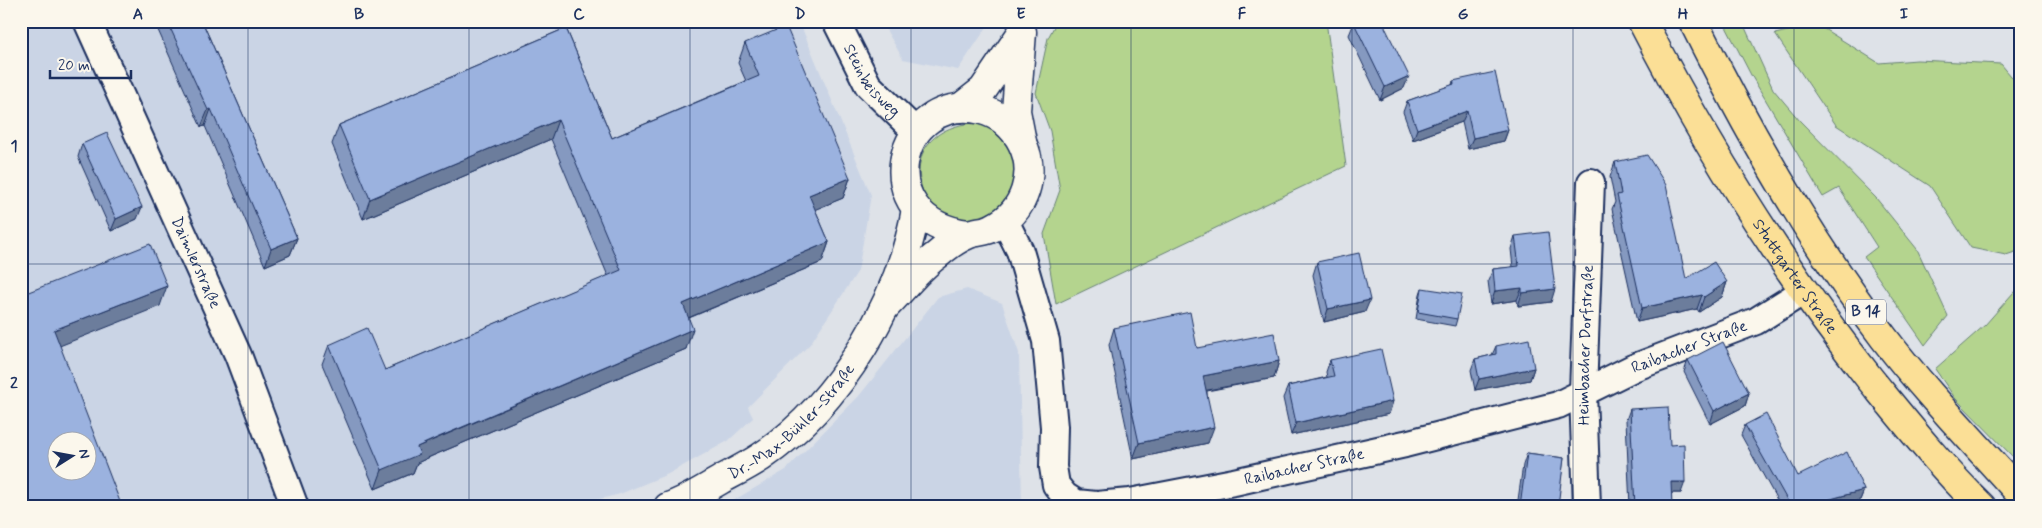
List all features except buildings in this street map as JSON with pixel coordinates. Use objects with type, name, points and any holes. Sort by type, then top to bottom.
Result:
[{"type":"main road","name":"Stuttgarter Straße","points":[[1642,21],[1696,125],[1745,205],[1804,292],[1924,446],[1982,507]]},
{"type":"main road","name":"B 14","points":[[1693,21],[1742,118],[1778,180],[1837,272],[1885,339],[1954,421],[2021,495]]},
{"type":"street","name":"Daimlerstraße","points":[[87,21],[238,355],[295,507]]},
{"type":"street","name":"Steinbeisweg","points":[[836,21],[868,85],[916,132]]},
{"type":"street","points":[[1025,27],[1016,111],[1028,160],[1029,177],[1021,201],[1005,221],[988,230],[968,234],[949,232],[930,223],[916,209],[908,194],[903,176],[905,153],[916,132],[936,116],[960,108],[983,90],[1025,27]]},
{"type":"street","points":[[960,108],[979,109],[997,116],[1016,133],[1023,144]]},
{"type":"street","name":"Heimbacher Dorfstraße","points":[[1587,507],[1583,392],[1591,182]]},
{"type":"street","name":"Dr.-Max-Bühler-Straße","points":[[668,507],[762,457],[806,420],[847,372],[886,306],[911,237],[916,209]]},
{"type":"street","name":"Raibacher Straße","points":[[1005,221],[1020,252],[1046,341],[1054,427],[1053,467],[1056,484],[1065,496],[1076,503],[1096,505],[1130,502],[1243,480],[1405,444],[1558,405],[1633,368],[1750,324],[1804,292]]},
{"type":"street","name":"Dr.-Max-Bühler-Straße","points":[[886,306],[937,255],[968,234]]},
{"type":"shaded area","points":[[21,21],[799,21],[871,195],[858,271],[810,344],[748,407],[753,418],[728,441],[668,474],[620,494],[569,507],[21,507]]},
{"type":"shaded area","points":[[881,21],[991,21],[958,70],[903,59]]},
{"type":"shaded area","points":[[967,289],[1002,303],[1019,353],[1022,507],[722,507],[786,470],[859,396],[938,297]]},
{"type":"green space","points":[[1057,21],[1326,21],[1346,166],[1056,304],[1044,234],[1060,190],[1050,131],[1036,93],[1048,38]]},
{"type":"green space","points":[[1723,21],[1742,21],[1773,89],[1800,121],[1876,198],[1917,249],[1948,316],[1925,345],[1864,257],[1877,247],[1839,188],[1823,197],[1751,75]]},
{"type":"green space","points":[[1816,24],[1879,63],[1917,60],[2001,64],[2021,88],[2021,250],[2006,255],[1971,248],[1930,186],[1836,125],[1775,34]]},
{"type":"green space","points":[[973,123],[998,135],[1012,152],[1017,171],[1014,190],[1003,207],[988,219],[968,223],[946,216],[930,204],[922,191],[919,172],[925,149],[931,141],[949,129]]},
{"type":"green space","points":[[2021,284],[2021,465],[1955,398],[1935,369],[1985,325]]}]
